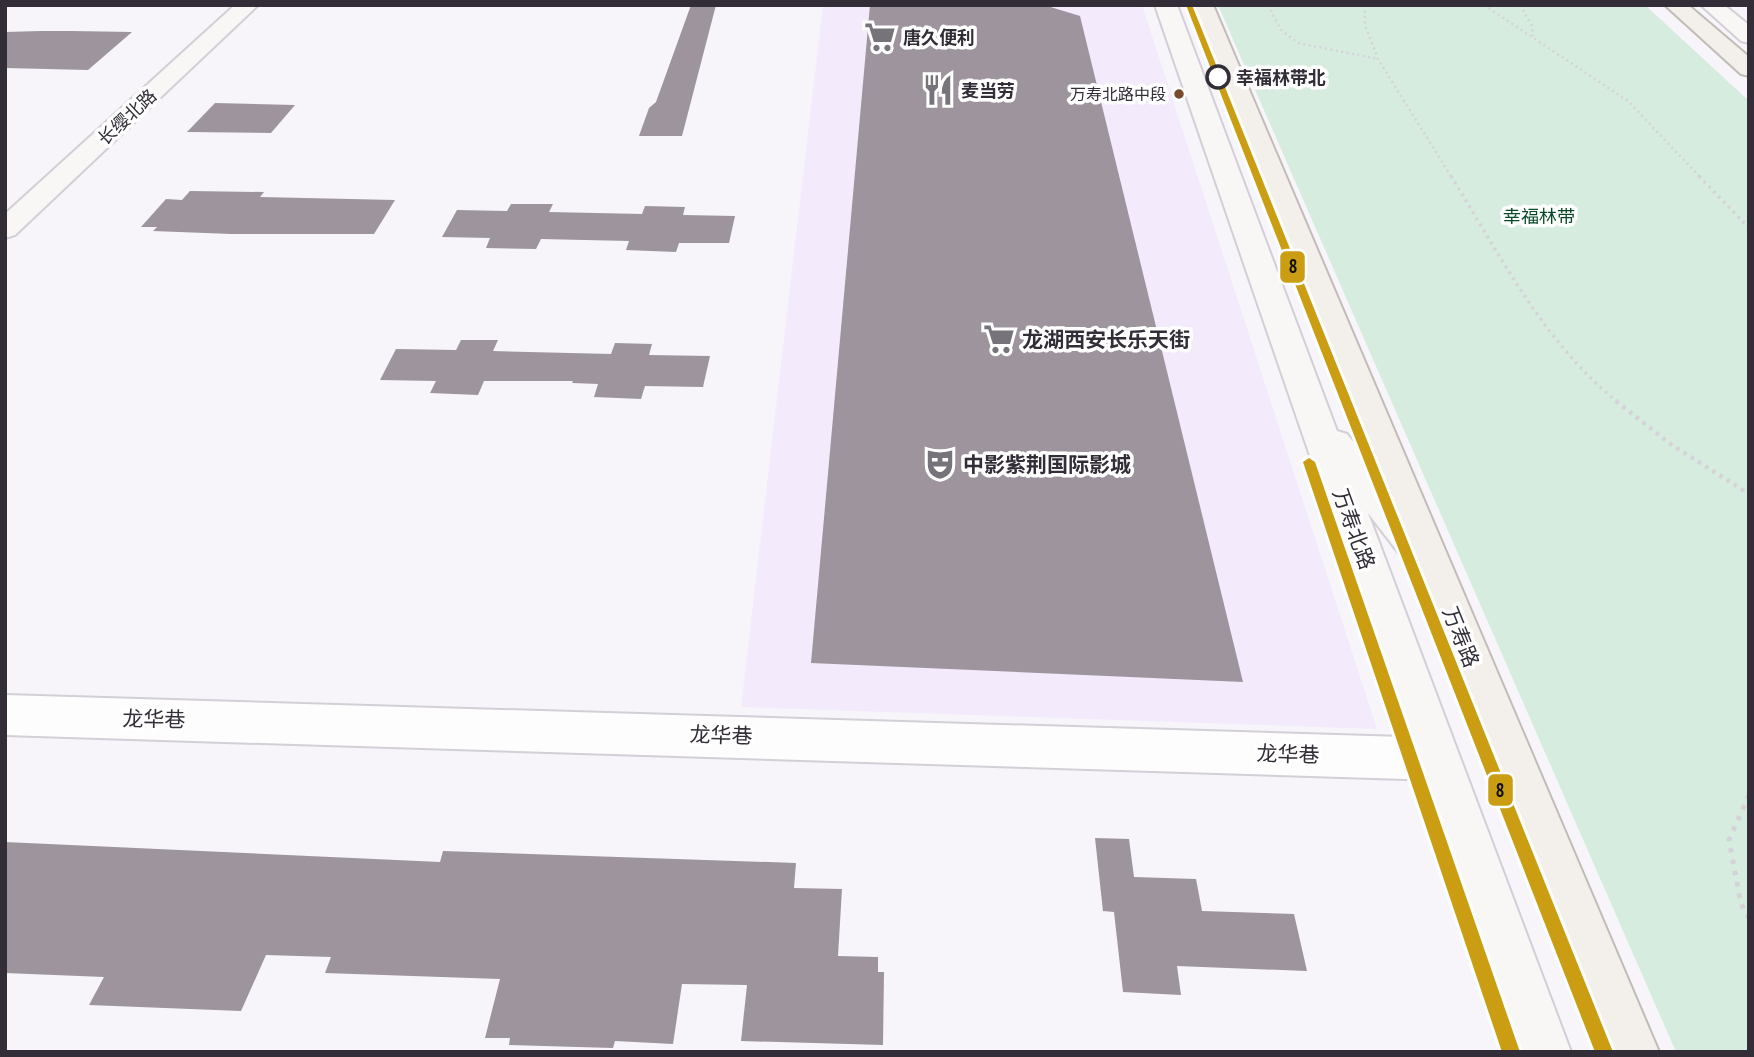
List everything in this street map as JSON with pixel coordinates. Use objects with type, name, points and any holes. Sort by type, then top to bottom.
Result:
[{"type":"main road","name":"长缨北路","points":[[5,229],[248,5]]},
{"type":"main road","name":"万寿北路","points":[[1166,5],[1543,1052]]},
{"type":"main road","name":"万寿路","points":[[1202,5],[1631,1052]]},
{"type":"main road","points":[[1675,5],[1749,69]]},
{"type":"main road","points":[[1711,5],[1749,36]]},
{"type":"main road","points":[[1315,420],[1431,565]]},
{"type":"street","name":"龙华巷","points":[[5,715],[406,725],[1437,759]]},
{"type":"path","points":[[1268,5],[1281,30],[1298,43],[1378,60]]},
{"type":"path","points":[[1365,5],[1365,25],[1378,60],[1542,323],[1598,387],[1670,443],[1749,494]]},
{"type":"path","points":[[1484,5],[1628,101],[1749,228]]},
{"type":"path","points":[[1520,5],[1532,26],[1534,37]]},
{"type":"path","points":[[1749,795],[1729,840],[1741,904],[1749,918]]},
{"type":"shaded area","name":"龙湖西安长乐天街","points":[[823,5],[1142,5],[1377,729],[741,707]]},
{"type":"green space","name":"幸福林带","points":[[1218,5],[1645,5],[1749,101],[1749,1052],[1676,1052]]},
{"type":"building","points":[[691,5],[716,5],[682,136],[639,136],[649,108],[656,102]]},
{"type":"building","name":"龙湖西安长乐天街","points":[[870,5],[1044,5],[1080,16],[1243,682],[811,663]]},
{"type":"building","points":[[5,32],[132,32],[88,70],[5,68]]},
{"type":"building","points":[[215,103],[295,105],[271,133],[187,132]]},
{"type":"building","points":[[190,191],[264,192],[260,197],[395,200],[374,234],[231,234],[153,231],[157,227],[141,227],[166,199],[182,200]]},
{"type":"building","points":[[511,204],[553,204],[549,212],[642,214],[645,206],[685,207],[683,215],[735,216],[729,243],[679,243],[676,252],[626,250],[629,241],[541,239],[536,249],[486,248],[490,238],[442,237],[457,210],[507,211]]},
{"type":"building","points":[[461,340],[498,340],[493,351],[611,354],[615,343],[652,344],[649,355],[710,356],[703,387],[645,386],[641,399],[594,397],[598,384],[572,383],[573,381],[484,381],[478,395],[430,393],[436,381],[380,380],[396,349],[456,350]]},
{"type":"building","points":[[1095,838],[1129,839],[1134,877],[1196,879],[1202,911],[1294,914],[1307,971],[1177,966],[1181,995],[1123,992],[1114,912],[1103,911]]},
{"type":"building","points":[[5,842],[440,862],[443,851],[796,863],[794,888],[842,889],[838,956],[878,957],[878,972],[884,972],[883,1045],[741,1041],[747,985],[682,984],[673,1044],[615,1041],[613,1048],[509,1045],[510,1038],[485,1038],[500,979],[325,973],[331,957],[266,955],[241,1011],[89,1005],[104,977],[5,973]]},
{"type":"transit line","name":"8","points":[[1189,5],[1604,1052]]},
{"type":"transit line","name":"8","points":[[1309,462],[1511,1052]]},
{"type":"place","name":"唐久便利","points":[[880,37]]},
{"type":"place","name":"幸福林带北","points":[[1218,77]]},
{"type":"place","name":"麦当劳","points":[[938,90]]},
{"type":"place","name":"万寿北路中段","points":[[1179,94]]},
{"type":"place","name":"龙湖西安长乐天街","points":[[999,339]]},
{"type":"place","name":"中影紫荆国际影城","points":[[940,464]]}]
